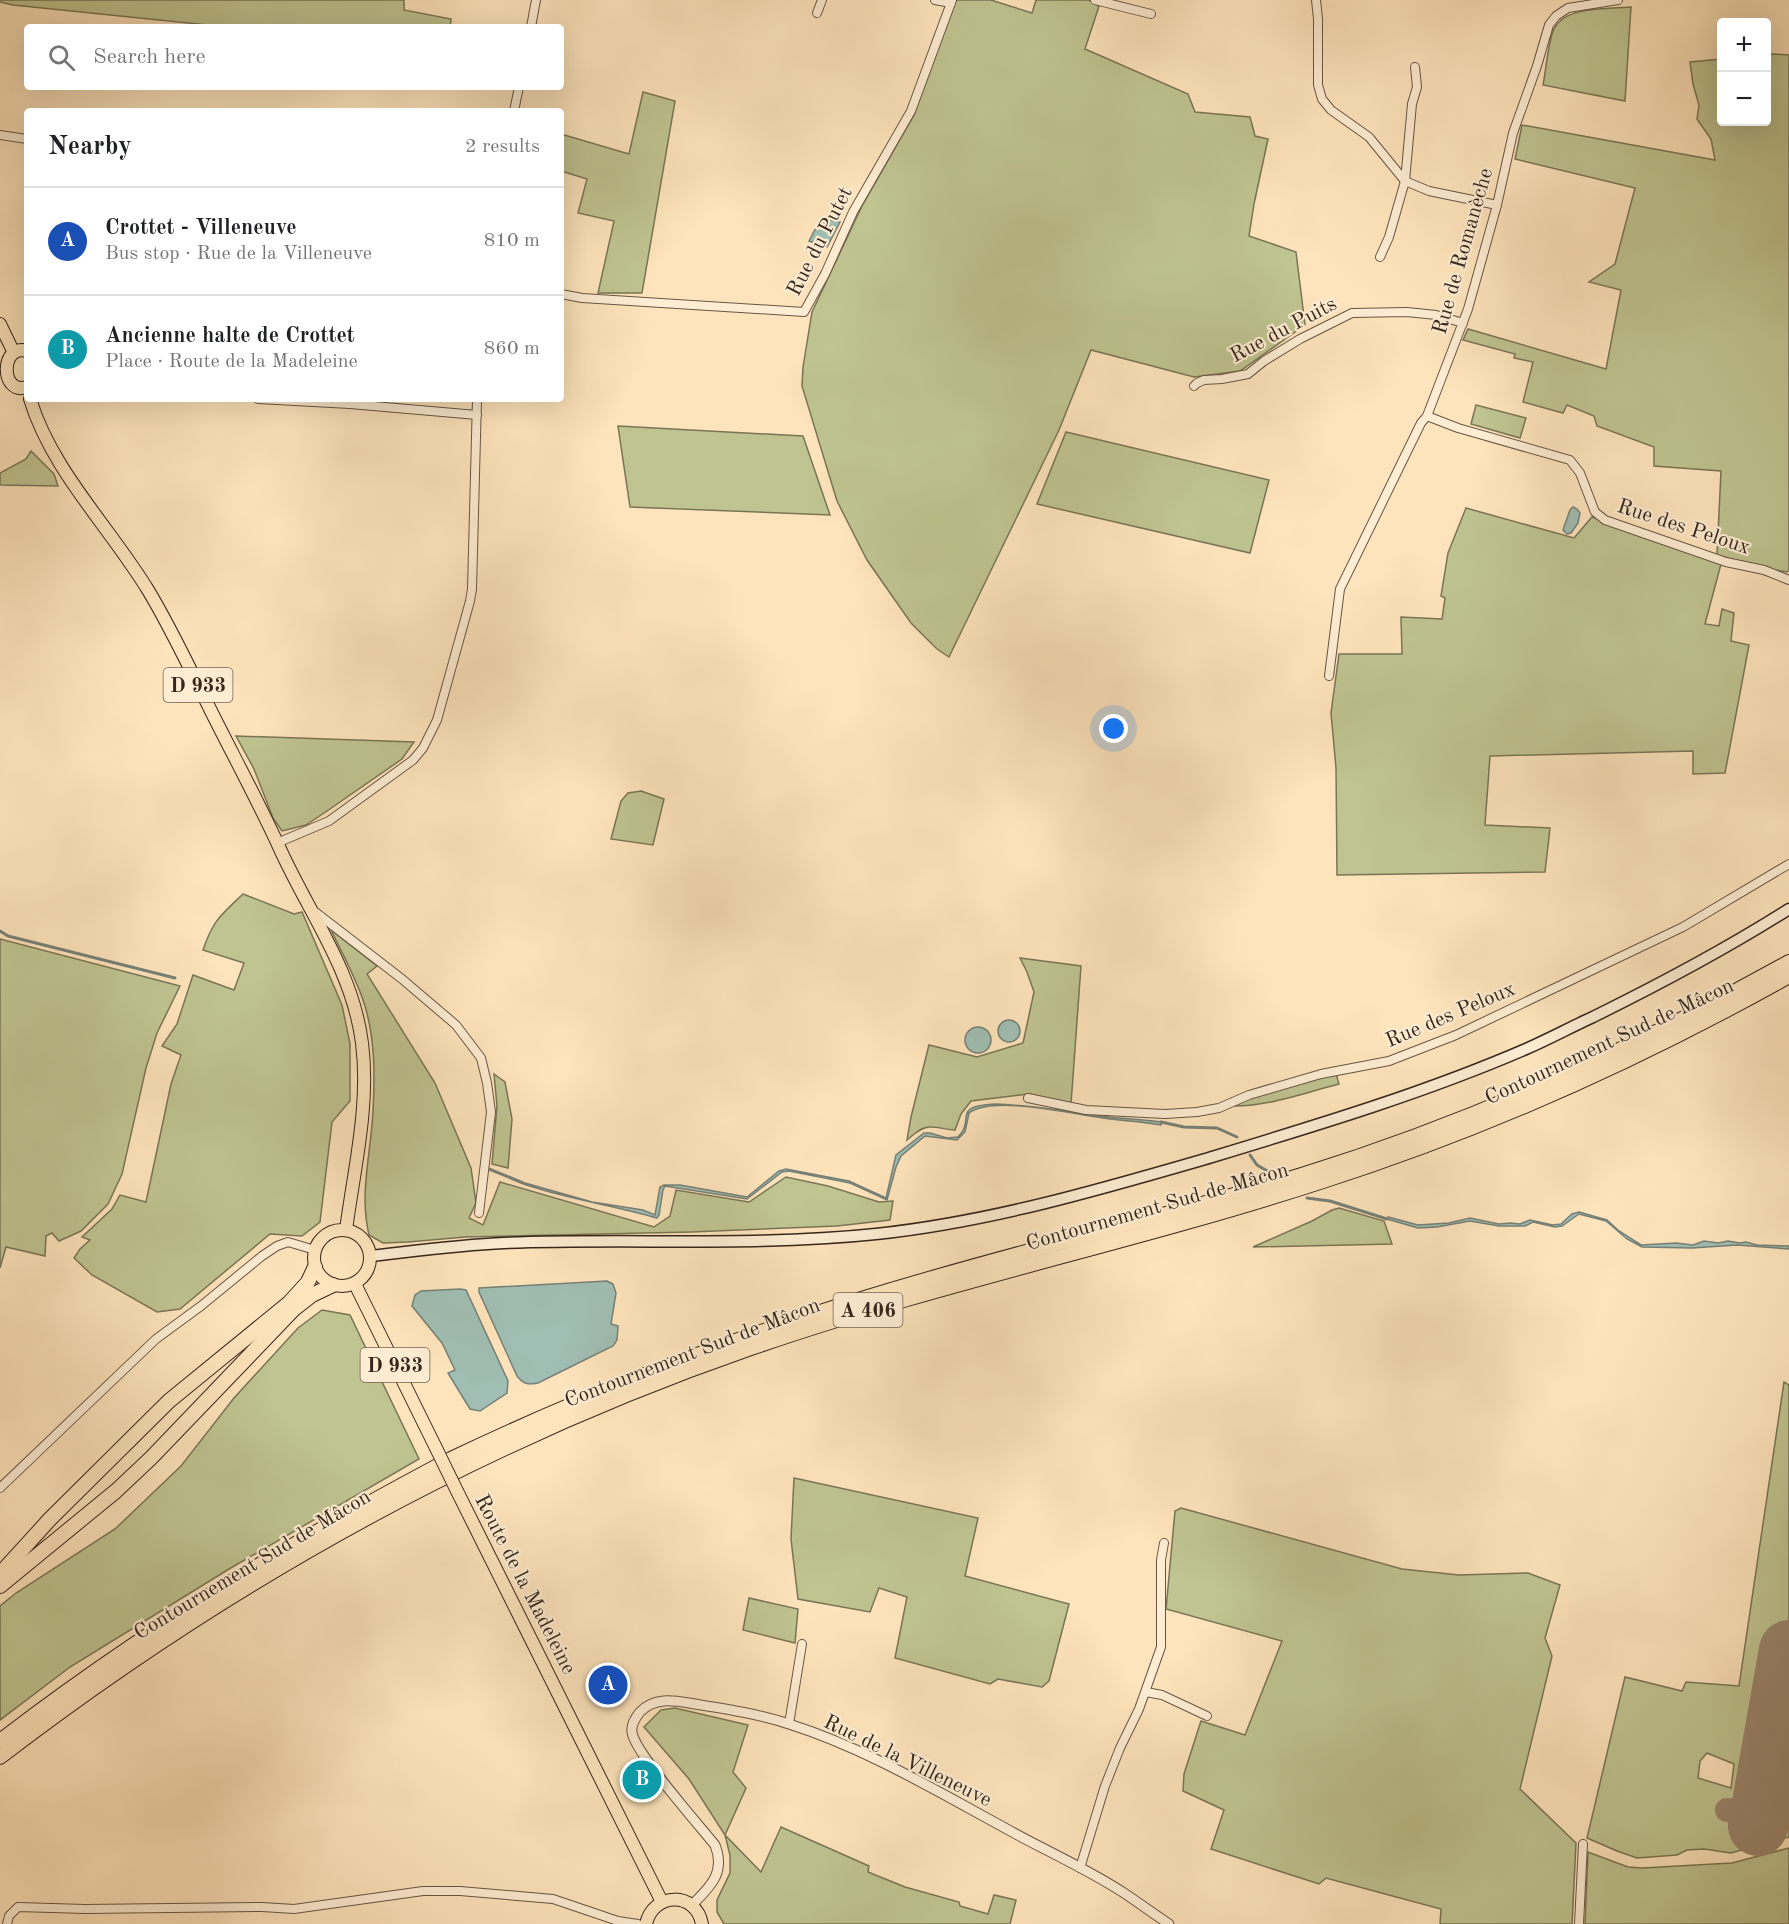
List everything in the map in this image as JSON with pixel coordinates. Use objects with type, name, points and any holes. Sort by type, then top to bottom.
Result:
[{"type":"highway","name":"Contournement Sud de Mâcon","points":[[0,1742],[113,1659],[266,1560],[446,1462],[543,1418],[682,1360],[812,1315],[929,1279],[1269,1185],[1401,1142],[1497,1105],[1656,1033],[1789,962]]},
{"type":"highway","name":"Contournement Sud de Mâcon","points":[[0,1757],[124,1667],[278,1569],[338,1534],[446,1477],[583,1414],[716,1360],[849,1316],[1234,1208],[1318,1183],[1417,1149],[1527,1106],[1618,1065],[1703,1023],[1789,976]]},
{"type":"highway","points":[[0,1574],[50,1519],[169,1401],[289,1303],[308,1282],[315,1267]]},
{"type":"highway","points":[[0,1586],[142,1467],[294,1309],[312,1295],[333,1285]]},
{"type":"main road","points":[[0,324],[13,351]]},
{"type":"main road","points":[[24,350],[13,351],[3,360],[0,373],[7,385],[24,390]]},
{"type":"main road","name":"D 933","points":[[31,402],[36,419],[59,462],[148,590],[344,974],[355,1007],[364,1069],[362,1111],[346,1230]]},
{"type":"main road","points":[[370,1256],[502,1243],[808,1240],[878,1234],[971,1220],[1090,1193],[1283,1136],[1529,1048],[1630,999],[1789,909]]},
{"type":"main road","points":[[346,1230],[360,1236],[370,1256],[367,1272],[355,1284],[340,1287],[323,1280],[315,1267],[317,1244],[327,1234],[333,1232],[346,1230]]},
{"type":"main road","name":"Route de la Madeleine","points":[[355,1284],[662,1902]]},
{"type":"main road","points":[[646,1924],[651,1911],[662,1902],[677,1899],[692,1905],[698,1912],[702,1924]]},
{"type":"street","points":[[532,24],[536,0]]},
{"type":"street","points":[[817,14],[822,0]]},
{"type":"street","points":[[935,0],[951,2]]},
{"type":"street","points":[[1095,0],[1151,14]]},
{"type":"street","points":[[1316,0],[1318,85],[1322,99],[1331,110],[1369,137],[1405,181],[1429,190],[1497,205]]},
{"type":"street","name":"Rue de Romanèche","points":[[1329,676],[1340,589],[1426,416],[1463,323],[1497,205],[1513,133],[1549,25],[1556,16],[1568,8],[1618,0]]},
{"type":"street","name":"Rue du Putet","points":[[564,295],[582,298],[804,312],[825,274],[853,212],[911,111],[951,2]]},
{"type":"street","points":[[1380,257],[1389,237],[1405,181],[1412,104],[1417,87],[1415,67]]},
{"type":"street","points":[[515,108],[518,90]]},
{"type":"street","points":[[0,135],[24,139]]},
{"type":"street","name":"Rue du Puits","points":[[1194,386],[1204,380],[1248,374],[1264,361],[1300,339],[1352,313],[1407,312],[1436,315],[1463,323]]},
{"type":"street","points":[[359,402],[477,415]]},
{"type":"street","points":[[277,843],[329,821],[413,760],[423,748],[437,720],[472,589],[477,402]]},
{"type":"street","name":"Rue des Peloux","points":[[1426,416],[1458,428],[1570,460],[1580,473],[1595,512],[1605,520],[1726,562],[1764,570],[1789,580]]},
{"type":"street","name":"Rue des Peloux","points":[[1028,1098],[1086,1110],[1165,1114],[1197,1112],[1219,1108],[1248,1095],[1321,1074],[1389,1061],[1456,1035],[1683,927],[1789,864]]},
{"type":"street","points":[[313,910],[402,979],[456,1025],[481,1058],[491,1112],[479,1213]]},
{"type":"street","points":[[0,1488],[156,1339],[262,1256],[288,1242],[315,1250]]},
{"type":"street","points":[[1080,1868],[1105,1786],[1146,1692],[1161,1647],[1161,1560],[1164,1543]]},
{"type":"street","points":[[789,1724],[802,1644]]},
{"type":"street","points":[[1146,1692],[1162,1695],[1207,1716]]},
{"type":"street","name":"Rue de la Villeneuve","points":[[692,1905],[709,1888],[718,1870],[720,1857],[715,1845],[664,1783],[634,1740],[635,1718],[645,1707],[662,1701],[674,1700],[702,1705],[789,1724],[864,1754],[1080,1868],[1123,1892],[1169,1924]]},
{"type":"street","points":[[1579,1924],[1583,1844]]},
{"type":"street","points":[[7,1924],[9,1916],[18,1907],[85,1910],[262,1907],[294,1910],[423,1891],[460,1891],[553,1899],[618,1921],[638,1924]]},
{"type":"green space","points":[[0,0],[404,0],[404,10],[451,19],[450,24],[198,24],[0,2]]},
{"type":"green space","points":[[955,0],[991,0],[1032,13],[1036,0],[1089,0],[1099,6],[1085,49],[1188,94],[1195,112],[1250,117],[1255,136],[1268,139],[1249,236],[1296,252],[1305,325],[1240,371],[1194,377],[1091,350],[1059,430],[949,657],[937,649],[911,623],[867,560],[837,501],[802,386],[812,312],[862,206],[914,115]]},
{"type":"green space","points":[[1631,7],[1625,101],[1543,85],[1550,41],[1554,29],[1560,22],[1577,12]]},
{"type":"green space","points":[[1771,54],[1789,55],[1789,570],[1787,572],[1717,555],[1721,471],[1654,466],[1654,447],[1597,426],[1594,416],[1567,405],[1563,413],[1523,402],[1533,362],[1514,358],[1515,354],[1463,340],[1468,329],[1606,369],[1621,290],[1589,282],[1615,264],[1635,188],[1515,159],[1522,125],[1715,160],[1711,139],[1697,119],[1699,105],[1690,62],[1717,59],[1717,126],[1771,126]]},
{"type":"green space","points":[[643,92],[675,101],[642,293],[598,293],[614,221],[578,213],[587,179],[564,172],[564,135],[629,154]]},
{"type":"green space","points":[[1476,405],[1526,418],[1520,438],[1471,424]]},
{"type":"green space","points":[[618,426],[803,436],[830,515],[630,507]]},
{"type":"green space","points":[[1066,432],[1269,480],[1250,553],[1037,504]]},
{"type":"green space","points":[[31,451],[54,474],[58,486],[0,485],[0,473],[26,459]]},
{"type":"green space","points":[[1466,508],[1574,538],[1592,517],[1721,564],[1705,624],[1719,626],[1722,609],[1734,613],[1731,641],[1749,645],[1725,773],[1693,774],[1693,751],[1490,756],[1485,825],[1550,828],[1545,872],[1337,875],[1336,768],[1331,713],[1339,654],[1402,654],[1401,617],[1442,619],[1445,598],[1441,596],[1448,553]]},
{"type":"green space","points":[[236,736],[414,742],[402,759],[327,811],[306,825],[282,831],[273,818],[254,769]]},
{"type":"green space","points":[[641,791],[664,799],[653,845],[611,839],[621,801],[628,793]]},
{"type":"green space","points":[[243,894],[294,914],[302,912],[342,1005],[350,1044],[350,1101],[332,1122],[320,1222],[302,1236],[270,1234],[180,1309],[157,1312],[92,1275],[74,1258],[90,1240],[82,1237],[112,1209],[120,1195],[146,1202],[171,1084],[181,1055],[162,1046],[177,1024],[193,975],[234,990],[244,963],[203,950],[210,932],[219,919]]},
{"type":"green space","points":[[331,930],[377,966],[367,974],[435,1083],[471,1168],[476,1203],[469,1218],[483,1225],[500,1182],[654,1227],[670,1216],[676,1190],[749,1202],[786,1177],[828,1186],[879,1202],[893,1201],[890,1220],[837,1226],[465,1237],[383,1243],[369,1235],[365,1204],[374,1098],[371,1032],[358,987]]},
{"type":"green space","points":[[0,939],[180,986],[157,1033],[146,1068],[122,1174],[108,1204],[81,1231],[59,1241],[52,1233],[46,1236],[45,1256],[6,1247],[0,1268]]},
{"type":"green space","points":[[1020,958],[1081,966],[1071,1104],[1029,1094],[971,1101],[961,1114],[955,1130],[926,1127],[907,1140],[929,1045],[977,1057],[1023,1043],[1034,992]]},
{"type":"green space","points":[[494,1074],[505,1082],[512,1119],[508,1168],[492,1164],[497,1106]]},
{"type":"green space","points":[[1336,1074],[1339,1084],[1272,1102],[1231,1106],[1282,1087]]},
{"type":"green space","points":[[1339,1208],[1384,1221],[1392,1244],[1253,1247],[1332,1210]]},
{"type":"green space","points":[[322,1310],[350,1315],[419,1459],[229,1569],[70,1667],[0,1720],[0,1606],[16,1593],[115,1529],[181,1466],[234,1398],[298,1328]]},
{"type":"green space","points":[[1784,1382],[1789,1385],[1789,1837],[1731,1853],[1704,1849],[1687,1850],[1677,1855],[1637,1858],[1587,1838],[1625,1677],[1682,1691],[1686,1682],[1739,1686]],"holes":[[[1707,1753],[1734,1764],[1731,1788],[1698,1778],[1700,1761]]]},
{"type":"green space","points":[[794,1478],[978,1518],[965,1576],[1069,1604],[1049,1681],[1042,1687],[998,1679],[990,1684],[895,1658],[907,1597],[879,1588],[870,1612],[798,1599],[791,1539]]},
{"type":"green space","points":[[1181,1508],[1402,1569],[1459,1575],[1528,1573],[1560,1585],[1545,1638],[1552,1656],[1520,1789],[1576,1843],[1572,1924],[1440,1924],[1441,1909],[1326,1878],[1319,1884],[1211,1849],[1224,1810],[1183,1791],[1184,1774],[1201,1721],[1245,1735],[1282,1641],[1166,1609],[1175,1511]]},
{"type":"green space","points":[[749,1598],[798,1609],[795,1643],[743,1630]]},
{"type":"green space","points":[[675,1708],[748,1725],[733,1772],[746,1788],[725,1835],[689,1779],[644,1727],[661,1710]]},
{"type":"green space","points":[[781,1827],[869,1866],[868,1872],[905,1887],[959,1902],[960,1906],[988,1914],[994,1895],[1016,1900],[1010,1924],[724,1924],[717,1912],[717,1900],[730,1873],[730,1855],[725,1835],[761,1872]]},
{"type":"green space","points":[[1789,1848],[1789,1924],[1585,1924],[1588,1852],[1628,1867],[1642,1868],[1732,1863]]},
{"type":"water","points":[[821,218],[840,222],[827,247],[809,241]]},
{"type":"water","points":[[1573,507],[1580,513],[1578,523],[1571,533],[1567,534],[1563,530]]},
{"type":"water","points":[[1005,1020],[1013,1020],[1020,1027],[1020,1035],[1013,1042],[1005,1042],[998,1035],[998,1027]]},
{"type":"water","points":[[978,1027],[987,1031],[991,1040],[987,1049],[978,1053],[969,1049],[965,1040],[969,1031]]},
{"type":"water","points":[[995,1104],[1035,1107],[1154,1121],[1161,1122],[1161,1125],[1017,1106],[981,1108],[969,1113],[965,1132],[957,1140],[925,1136],[901,1156],[887,1200],[850,1183],[789,1171],[782,1172],[747,1199],[665,1186],[657,1218],[548,1192],[489,1170],[489,1168],[525,1183],[592,1202],[643,1210],[655,1215],[660,1187],[664,1185],[680,1185],[747,1197],[779,1171],[786,1169],[849,1181],[886,1198],[896,1155],[924,1133],[947,1138],[958,1137],[963,1131],[968,1111],[981,1105]]},
{"type":"water","points":[[1579,1212],[1607,1220],[1641,1245],[1676,1243],[1693,1245],[1704,1241],[1718,1243],[1728,1241],[1789,1246],[1789,1249],[1737,1245],[1692,1248],[1642,1247],[1627,1239],[1606,1221],[1579,1214],[1562,1226],[1555,1227],[1533,1222],[1525,1226],[1499,1226],[1470,1221],[1418,1228],[1387,1219],[1388,1217],[1418,1225],[1449,1223],[1470,1218],[1499,1224],[1520,1224],[1530,1220],[1553,1225],[1561,1224],[1572,1214]]},
{"type":"water","points":[[607,1281],[613,1284],[616,1293],[611,1324],[618,1326],[617,1340],[613,1346],[538,1383],[529,1384],[521,1381],[479,1288]]},
{"type":"water","points":[[466,1290],[508,1381],[507,1393],[480,1411],[470,1409],[448,1373],[455,1370],[442,1343],[412,1306],[415,1295],[421,1291]]},
{"type":"waterway","points":[[0,931],[8,936],[175,978]]},
{"type":"waterway","points":[[1161,1122],[1184,1127],[1217,1128],[1237,1137]]},
{"type":"waterway","points":[[1250,1155],[1257,1165],[1269,1172]]},
{"type":"waterway","points":[[1307,1198],[1330,1201],[1387,1219]]},
{"type":"taxiway","points":[[1727,1810],[1760,1813]]},
{"type":"runway","points":[[1758,1826],[1789,1650]]},
{"type":"place","name":"Crottet - Villeneuve","points":[[608,1685]]},
{"type":"place","name":"Ancienne halte de Crottet","points":[[642,1780]]}]
